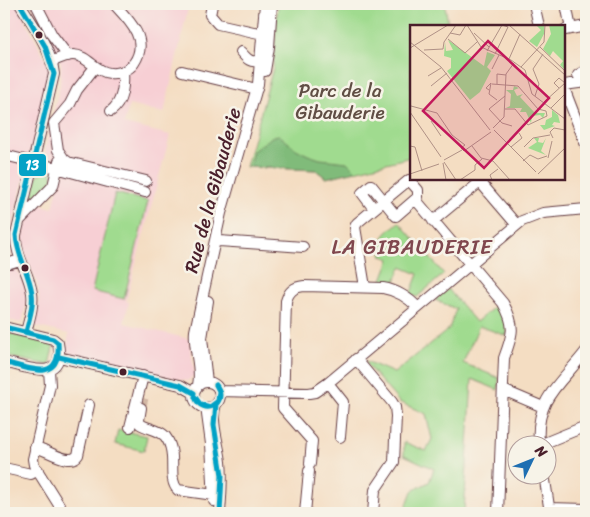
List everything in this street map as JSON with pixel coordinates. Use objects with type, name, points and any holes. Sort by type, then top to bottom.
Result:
[{"type":"street","points":[[22,4],[30,26],[51,62],[54,77],[19,221],[16,241],[32,297],[26,332]]},
{"type":"street","points":[[36,4],[52,35],[68,56]]},
{"type":"street","points":[[51,62],[68,56],[80,56],[95,68],[106,73],[123,72],[131,66],[137,57],[140,40],[133,25],[114,4]]},
{"type":"street","points":[[534,4],[539,25]]},
{"type":"street","points":[[566,4],[567,30],[586,26]]},
{"type":"street","points":[[212,5],[210,14],[218,24],[263,34]]},
{"type":"street","name":"Rue de la Gibauderie","points":[[200,386],[195,331],[221,213],[257,89],[263,34],[270,5]]},
{"type":"street","name":"Rue de la Gibauderie","points":[[200,386],[202,338],[219,241],[262,84],[268,53],[270,5]]},
{"type":"street","points":[[241,52],[250,60],[256,62],[260,59]]},
{"type":"street","points":[[95,68],[54,123],[57,146],[62,156],[68,162],[146,181]]},
{"type":"street","points":[[182,71],[257,89]]},
{"type":"street","points":[[111,111],[118,104],[124,88],[123,72]]},
{"type":"street","points":[[565,87],[586,82]]},
{"type":"street","points":[[565,93],[568,111],[586,145]]},
{"type":"street","points":[[4,155],[145,192]]},
{"type":"street","points":[[19,221],[52,188],[62,156]]},
{"type":"street","points":[[365,287],[355,226],[374,209],[384,201],[409,180],[419,193],[416,200],[396,216],[384,201],[371,185],[362,193],[374,209]]},
{"type":"street","points":[[433,221],[480,182],[516,224]]},
{"type":"street","points":[[416,200],[502,303],[509,314],[512,325],[512,336],[504,358],[498,513]]},
{"type":"street","points":[[219,391],[315,392],[516,224],[543,213],[586,209]]},
{"type":"street","points":[[219,241],[303,247]]},
{"type":"street","points":[[4,262],[10,263],[20,260]]},
{"type":"street","points":[[305,513],[312,441],[283,412],[286,301],[290,291],[304,286],[388,288],[409,299],[417,308]]},
{"type":"street","points":[[4,327],[57,341],[59,348],[54,366],[49,370],[4,362]]},
{"type":"street","points":[[540,434],[539,420],[543,407],[556,387],[586,351]]},
{"type":"street","points":[[58,357],[180,385],[200,386],[215,384],[220,398],[211,406],[202,406],[196,401],[200,386]]},
{"type":"street","points":[[356,359],[392,402],[396,416],[394,462],[375,490],[373,513]]},
{"type":"street","points":[[49,370],[50,385],[32,459],[64,513]]},
{"type":"street","points":[[144,396],[146,377]]},
{"type":"street","points":[[130,428],[146,377]]},
{"type":"street","points":[[328,383],[343,402],[340,437]]},
{"type":"street","points":[[502,390],[543,407]]},
{"type":"street","points":[[35,447],[43,448],[50,454],[72,459],[76,458],[90,405]]},
{"type":"street","points":[[211,406],[214,513]]},
{"type":"street","points":[[211,406],[221,464],[220,513]]},
{"type":"street","points":[[141,408],[140,424],[159,431],[170,444],[175,487],[178,490],[214,494]]},
{"type":"street","points":[[558,437],[586,426]]},
{"type":"street","points":[[4,468],[31,474],[38,470]]},
{"type":"street","points":[[546,484],[550,511],[586,509]]},
{"type":"shaded area","points":[[4,4],[17,4],[48,64],[50,72],[10,236],[11,258],[25,285],[27,301],[22,323],[4,319]]},
{"type":"shaded area","points":[[31,4],[189,4],[164,113],[129,105],[124,124],[170,135],[126,301],[129,302],[124,323],[189,339],[195,375],[187,381],[72,356],[66,351],[69,334],[34,326],[39,305],[39,295],[37,283],[24,253],[23,236],[27,219],[40,205],[53,208],[61,174],[65,175],[63,164],[50,159],[45,150],[60,85],[61,63]]},
{"type":"green space","name":"Parc de la Gibauderie","points":[[278,4],[445,4],[448,25],[410,25],[410,157],[326,178],[316,170],[246,167],[273,68]]},
{"type":"green space","points":[[279,135],[296,149],[308,155],[320,159],[347,162],[356,171],[326,178],[316,170],[249,167],[253,151],[273,136]]},
{"type":"green space","points":[[46,170],[51,172],[53,178],[50,185],[47,184],[46,188],[40,192],[39,196],[36,195],[34,199],[32,198],[37,176]]},
{"type":"green space","points":[[115,193],[148,201],[124,299],[92,291]]},
{"type":"green space","points":[[399,222],[444,274],[417,297],[410,295],[418,274],[401,267],[393,286],[380,285],[390,259],[382,256],[380,245],[384,236]]},
{"type":"green space","points":[[448,289],[476,322],[498,304],[507,320],[507,336],[479,326],[463,363],[499,378],[498,390],[472,379],[464,513],[405,513],[412,491],[429,482],[434,469],[404,455],[404,442],[426,451],[432,439],[426,414],[399,402],[367,365],[366,361],[394,373],[449,329],[456,309],[435,300]]},
{"type":"green space","points":[[4,332],[54,343],[49,365],[4,356]]},
{"type":"green space","points":[[118,430],[147,436],[144,451],[115,444]]},
{"type":"tunnel","points":[[141,408],[144,396]]},
{"type":"transit line","name":"13","points":[[20,4],[45,46],[54,74],[16,235],[18,250],[32,293],[32,308],[26,332]]},
{"type":"transit line","name":"13","points":[[4,327],[53,339],[58,343],[58,356],[54,364],[49,368],[33,370],[4,362]]},
{"type":"transit line","name":"13","points":[[59,357],[180,385],[194,393]]},
{"type":"transit line","name":"13","points":[[195,397],[200,404],[210,407],[218,401],[219,391],[216,385]]},
{"type":"transit line","name":"13","points":[[195,397],[204,407],[214,406],[220,397],[216,385]]},
{"type":"transit line","name":"13","points":[[216,404],[214,425],[222,475],[220,513]]},
{"type":"district","name":"LA GIBAUDERIE","points":[[412,247]]}]
